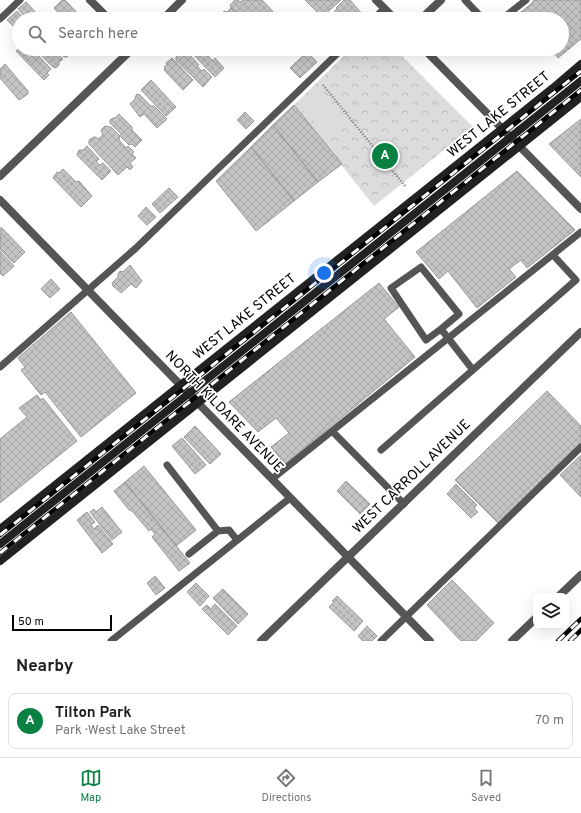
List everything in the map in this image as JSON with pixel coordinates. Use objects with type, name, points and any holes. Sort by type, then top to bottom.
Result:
[{"type":"main road","name":"WEST LAKE STREET","points":[[0,529],[553,88],[581,64]]},
{"type":"main road","name":"WEST LAKE STREET","points":[[0,544],[581,81]]},
{"type":"main road","points":[[0,561],[581,98]]},
{"type":"street","points":[[90,0],[102,12]]},
{"type":"street","points":[[170,12],[182,0]]},
{"type":"street","points":[[376,0],[388,12]]},
{"type":"street","points":[[428,12],[441,0]]},
{"type":"street","points":[[0,176],[125,56]]},
{"type":"street","points":[[431,56],[580,206]]},
{"type":"street","name":"NORTH KILDARE AVENUE","points":[[0,200],[430,641]]},
{"type":"street","name":"WEST CARROLL AVENUE","points":[[261,641],[581,332]]},
{"type":"street","points":[[562,593],[581,575]]},
{"type":"street","points":[[512,641],[533,621]]},
{"type":"lane","points":[[0,19],[20,0]]},
{"type":"lane","points":[[465,0],[476,12]]},
{"type":"lane","points":[[511,12],[526,0]]},
{"type":"lane","points":[[380,12],[384,8]]},
{"type":"lane","points":[[0,367],[136,248],[335,56]]},
{"type":"lane","points":[[272,479],[581,232]]},
{"type":"lane","points":[[381,450],[576,280],[553,255]]},
{"type":"lane","points":[[421,267],[459,314],[441,329],[426,340],[391,288],[421,267]]},
{"type":"lane","points":[[441,329],[473,370]]},
{"type":"lane","points":[[332,431],[404,504]]},
{"type":"lane","points":[[381,641],[581,448]]},
{"type":"lane","points":[[167,465],[218,531]]},
{"type":"lane","points":[[111,641],[290,498]]},
{"type":"lane","points":[[189,554],[218,531],[229,530],[237,540]]},
{"type":"path","points":[[323,86],[404,186]]},
{"type":"green space","points":[[344,56],[402,56],[473,127],[374,206],[294,105]]},
{"type":"green space","points":[[322,90],[347,123],[327,139],[301,107]]},
{"type":"building","points":[[62,0],[65,0],[76,12],[58,12],[54,8]]},
{"type":"building","points":[[235,0],[240,2],[243,0],[262,0],[273,12],[235,12],[230,5]]},
{"type":"building","points":[[305,0],[341,0],[328,12],[317,12]]},
{"type":"building","points":[[344,0],[350,0],[361,12],[334,12]]},
{"type":"building","points":[[534,0],[581,0],[581,39],[569,49],[569,12],[521,12]]},
{"type":"building","points":[[26,2],[35,12],[21,12],[18,9]]},
{"type":"building","points":[[231,8],[235,12],[227,12]]},
{"type":"building","points":[[12,16],[12,25],[7,20]]},
{"type":"building","points":[[21,56],[39,56],[51,69],[47,73],[49,75],[44,80]]},
{"type":"building","points":[[42,56],[60,56],[63,59],[59,62],[59,65],[56,68]]},
{"type":"building","points":[[191,56],[199,65],[197,66],[202,71],[204,69],[212,77],[203,87],[176,60],[176,57]]},
{"type":"building","points":[[195,56],[208,56],[213,61],[215,58],[224,68],[215,77]]},
{"type":"building","points":[[303,56],[311,56],[317,62],[300,78],[290,68]]},
{"type":"building","points":[[172,58],[193,80],[183,90],[164,70],[164,67],[167,65],[166,63]]},
{"type":"building","points":[[5,64],[28,91],[28,94],[19,100],[0,78],[0,69]]},
{"type":"building","points":[[151,80],[176,107],[166,116],[141,90]]},
{"type":"building","points":[[137,94],[151,106],[154,106],[167,119],[157,128],[144,114],[140,117],[130,104],[135,99]]},
{"type":"building","points":[[294,105],[342,164],[318,182],[273,125]]},
{"type":"building","points":[[245,112],[254,121],[246,129],[237,120]]},
{"type":"building","points":[[119,114],[142,140],[135,147],[132,144],[129,145],[110,123],[110,120]]},
{"type":"building","points":[[581,119],[581,177],[549,144]]},
{"type":"building","points":[[273,125],[318,182],[294,201],[251,147]]},
{"type":"building","points":[[105,126],[111,127],[120,136],[119,140],[126,148],[128,146],[134,152],[132,154],[136,158],[130,163],[133,167],[130,170],[127,167],[118,175],[89,144],[89,140],[94,137],[98,139],[103,135],[101,130]]},
{"type":"building","points":[[87,146],[99,159],[96,162],[100,165],[103,163],[111,171],[102,180],[77,155],[79,150],[83,150]]},
{"type":"building","points":[[251,147],[294,201],[256,231],[216,181]]},
{"type":"building","points":[[63,169],[76,182],[79,181],[92,196],[81,207],[53,178],[57,172],[59,173]]},
{"type":"building","points":[[517,171],[575,230],[527,268],[521,260],[509,269],[516,277],[477,308],[448,271],[439,279],[416,252]]},
{"type":"building","points":[[169,188],[178,197],[160,213],[152,204]]},
{"type":"building","points":[[146,207],[156,217],[147,225],[138,216]]},
{"type":"building","points":[[1,227],[25,252],[14,263],[0,249]]},
{"type":"building","points":[[0,251],[14,266],[3,276],[0,273]]},
{"type":"building","points":[[130,265],[142,281],[136,288],[131,284],[121,293],[113,286],[112,283],[118,277],[120,271],[123,272]]},
{"type":"building","points":[[51,279],[60,289],[50,298],[41,289]]},
{"type":"building","points":[[379,283],[399,307],[384,319],[415,357],[285,464],[271,447],[289,433],[276,418],[258,432],[229,402]]},
{"type":"building","points":[[71,312],[136,393],[81,437],[45,392],[41,395],[21,370],[25,367],[18,358]]},
{"type":"building","points":[[547,391],[581,426],[581,442],[498,523],[455,480]]},
{"type":"building","points":[[37,395],[41,400],[43,398],[77,441],[0,503],[0,439],[27,417],[19,408]]},
{"type":"building","points":[[195,426],[221,454],[210,464],[184,437]]},
{"type":"building","points":[[182,438],[206,465],[195,474],[172,446]]},
{"type":"building","points":[[581,455],[581,497],[560,475]]},
{"type":"building","points":[[144,466],[196,530],[176,546],[125,482]]},
{"type":"building","points":[[346,481],[370,504],[360,514],[337,491]]},
{"type":"building","points":[[125,482],[190,563],[179,571],[152,537],[155,534],[151,529],[149,531],[132,511],[129,510],[114,491]]},
{"type":"building","points":[[456,484],[477,505],[474,508],[478,512],[471,518],[447,494]]},
{"type":"building","points":[[102,507],[122,532],[112,540],[90,512],[94,509],[96,512]]},
{"type":"building","points":[[87,512],[95,522],[91,525],[94,529],[98,525],[113,544],[102,553],[77,520]]},
{"type":"building","points":[[155,576],[165,588],[156,595],[147,583]]},
{"type":"building","points":[[452,580],[494,623],[476,641],[461,641],[427,605]]},
{"type":"building","points":[[196,583],[209,596],[200,606],[187,592]]},
{"type":"building","points":[[223,589],[248,614],[238,624],[213,598]]},
{"type":"building","points":[[337,596],[363,621],[354,631],[329,607]]},
{"type":"building","points":[[215,604],[237,626],[228,635],[202,609],[207,605],[211,609]]},
{"type":"building","points":[[367,626],[377,636],[372,641],[363,641],[358,636]]},
{"type":"railway","points":[[0,535],[581,71]]},
{"type":"railway","points":[[0,553],[581,90]]},
{"type":"railway","points":[[558,641],[581,619]]},
{"type":"railway","points":[[570,641],[581,630]]},
{"type":"place","name":"Tilton Park","points":[[385,156]]}]
